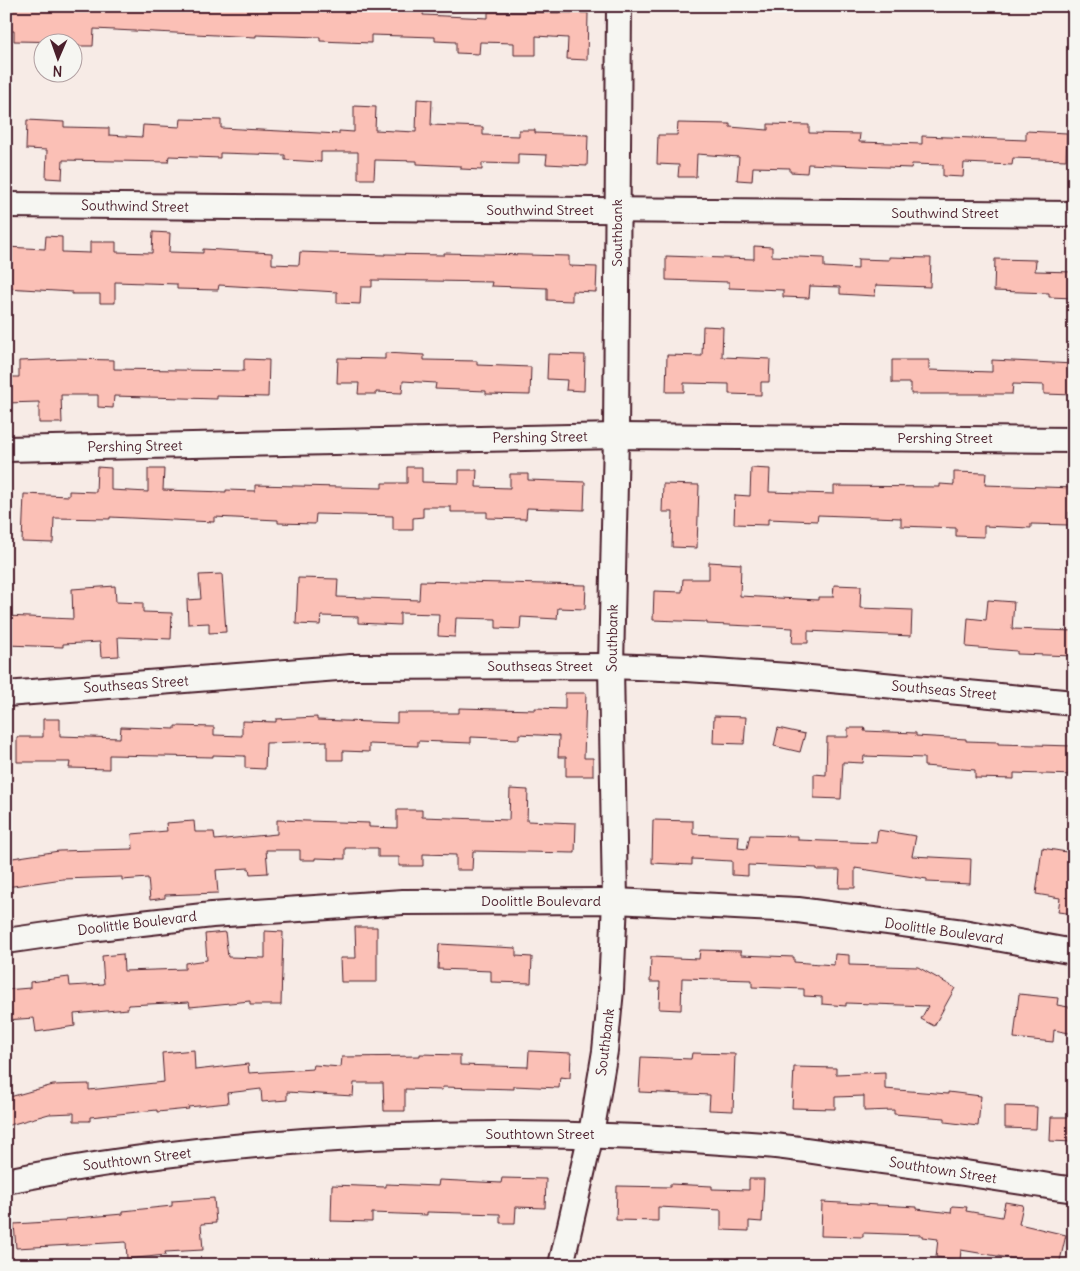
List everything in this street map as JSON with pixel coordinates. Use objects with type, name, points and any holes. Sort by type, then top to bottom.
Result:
[{"type":"street","name":"Southbank","points":[[561,1265],[591,1134],[605,1051],[611,990],[615,901],[611,666],[616,436],[619,6]]},
{"type":"street","name":"Southwind Street","points":[[6,204],[1074,214]]},
{"type":"street","name":"Pershing Street","points":[[6,449],[616,436],[1074,440]]},
{"type":"street","name":"Southseas Street","points":[[6,694],[351,667],[611,666],[780,675],[1074,703]]},
{"type":"street","name":"Doolittle Boulevard","points":[[6,940],[212,915],[403,902],[615,901],[798,910],[964,932],[1074,952]]},
{"type":"street","name":"Southtown Street","points":[[6,1181],[73,1167],[317,1139],[426,1134],[591,1134],[766,1145],[904,1163],[1074,1190]]},
{"type":"building","points":[[6,6],[206,6],[271,9],[271,6],[314,6],[314,10],[381,11],[382,7],[424,9],[423,15],[488,18],[488,12],[588,13],[587,60],[567,59],[568,38],[536,36],[536,55],[514,55],[514,43],[480,42],[479,54],[456,53],[456,42],[435,41],[435,37],[371,35],[371,43],[320,41],[320,37],[256,35],[256,37],[94,29],[93,46],[82,46],[82,32],[32,32],[32,41],[14,41],[14,31],[6,31]]},
{"type":"building","points":[[417,99],[432,100],[431,125],[483,127],[483,135],[519,136],[519,130],[535,130],[535,133],[588,135],[587,166],[546,164],[547,155],[518,154],[518,164],[482,163],[482,170],[461,169],[461,166],[417,164],[417,161],[375,160],[374,179],[358,179],[358,152],[321,152],[321,162],[285,160],[285,155],[220,153],[220,158],[169,156],[168,162],[63,160],[62,179],[46,178],[47,150],[26,149],[27,120],[64,122],[64,127],[109,128],[109,135],[142,137],[143,125],[180,127],[181,119],[221,120],[221,128],[339,134],[339,131],[354,132],[354,106],[376,107],[375,130],[416,132]]},
{"type":"building","points":[[678,123],[730,124],[730,127],[768,130],[768,124],[809,125],[809,133],[860,134],[859,142],[922,144],[922,136],[1026,140],[1026,131],[1067,133],[1066,160],[1013,158],[1012,165],[964,163],[963,177],[943,176],[943,165],[912,164],[911,168],[808,164],[807,173],[790,172],[790,168],[753,167],[752,181],[737,180],[739,157],[697,154],[696,177],[678,177],[679,165],[657,164],[658,135],[677,135]]},
{"type":"building","points":[[153,232],[170,233],[169,252],[203,253],[203,249],[272,253],[272,264],[299,265],[300,252],[385,255],[444,255],[444,253],[569,256],[569,266],[597,267],[596,292],[572,291],[572,301],[547,300],[547,288],[491,286],[492,282],[372,280],[372,287],[361,287],[360,304],[337,303],[337,292],[219,285],[218,290],[177,289],[177,284],[115,282],[115,303],[100,303],[100,294],[72,294],[72,292],[6,288],[6,247],[45,249],[46,236],[62,237],[62,252],[90,253],[90,242],[116,242],[116,252],[152,253]]},
{"type":"building","points":[[754,246],[772,247],[772,256],[824,258],[824,267],[858,269],[858,259],[889,260],[889,257],[931,258],[930,287],[876,285],[875,296],[840,294],[840,287],[810,286],[809,298],[783,297],[783,290],[729,288],[729,282],[666,280],[666,256],[754,259]]},
{"type":"building","points":[[995,259],[1036,260],[1035,271],[1074,272],[1074,298],[1049,297],[1049,293],[994,291]]},
{"type":"building","points":[[703,326],[723,327],[722,357],[770,359],[769,382],[761,382],[761,395],[729,394],[729,384],[684,383],[684,392],[666,392],[667,355],[702,356]]},
{"type":"building","points":[[385,353],[424,355],[424,360],[477,361],[477,365],[531,367],[530,395],[486,394],[486,391],[435,389],[436,383],[403,381],[402,393],[376,392],[376,394],[358,394],[359,383],[337,383],[338,358],[385,359]]},
{"type":"building","points":[[548,354],[585,355],[584,391],[566,390],[567,380],[547,379]]},
{"type":"building","points":[[244,359],[269,360],[268,397],[217,396],[217,399],[114,396],[113,408],[98,407],[98,395],[61,395],[62,423],[39,423],[39,402],[6,403],[6,377],[19,377],[19,361],[114,360],[114,369],[244,371]]},
{"type":"building","points":[[892,360],[929,360],[929,370],[992,372],[992,360],[1074,364],[1074,395],[1044,394],[1044,385],[1013,384],[1012,394],[911,394],[911,383],[892,383]]},
{"type":"building","points":[[97,467],[111,468],[111,490],[148,492],[148,469],[164,469],[163,490],[226,492],[226,490],[255,491],[255,485],[382,488],[382,483],[407,483],[407,467],[422,467],[422,482],[459,483],[459,470],[477,470],[476,487],[510,488],[510,474],[528,474],[528,480],[585,482],[584,510],[527,508],[526,519],[487,518],[487,512],[451,512],[451,507],[423,507],[423,517],[413,518],[413,530],[393,530],[393,516],[316,514],[315,524],[278,523],[278,520],[214,517],[214,522],[110,517],[110,519],[54,518],[53,543],[22,542],[24,494],[69,496],[69,491],[96,492]]},
{"type":"building","points":[[751,468],[770,469],[769,492],[834,494],[834,486],[940,487],[940,484],[954,485],[954,472],[986,473],[985,485],[1074,488],[1074,512],[1069,512],[1069,525],[1031,524],[1031,528],[984,526],[984,537],[956,536],[956,528],[901,526],[901,518],[818,515],[817,521],[768,519],[768,525],[734,524],[735,495],[750,496]]},
{"type":"building","points":[[663,484],[699,485],[697,548],[672,547],[673,512],[662,512]]},
{"type":"building","points":[[709,562],[741,564],[740,596],[818,600],[818,597],[833,597],[834,585],[861,586],[860,608],[912,610],[911,636],[808,631],[808,643],[792,643],[793,628],[653,620],[654,591],[682,592],[683,579],[709,579]]},
{"type":"building","points":[[222,574],[226,632],[209,633],[209,623],[188,624],[187,600],[201,599],[199,575]]},
{"type":"building","points":[[298,578],[338,579],[337,597],[419,600],[420,581],[586,585],[585,609],[558,608],[557,619],[521,617],[520,629],[496,628],[496,619],[456,618],[455,637],[438,636],[439,614],[400,613],[400,625],[358,623],[358,617],[321,616],[320,625],[296,624]]},
{"type":"building","points":[[115,586],[116,602],[143,603],[143,612],[172,613],[171,639],[118,637],[119,656],[101,657],[100,642],[63,644],[63,647],[6,645],[6,616],[73,619],[72,589]]},
{"type":"building","points":[[988,600],[1014,602],[1012,629],[1074,631],[1074,656],[1017,654],[1017,651],[966,647],[968,618],[986,620]]},
{"type":"building","points":[[565,693],[586,693],[584,758],[593,758],[593,776],[566,776],[566,757],[558,757],[559,736],[519,734],[519,739],[471,737],[471,743],[418,741],[418,746],[369,744],[369,752],[343,751],[343,760],[327,760],[327,741],[266,743],[265,769],[245,768],[245,756],[213,755],[213,757],[109,755],[109,769],[69,768],[70,762],[17,762],[17,737],[43,737],[43,719],[60,719],[60,736],[120,738],[121,727],[175,729],[175,726],[214,727],[214,735],[242,736],[242,721],[276,722],[276,719],[317,717],[317,720],[397,723],[397,713],[459,713],[459,708],[565,709]]},
{"type":"building","points":[[714,716],[746,717],[744,744],[713,743]]},
{"type":"building","points":[[778,728],[805,734],[800,752],[774,746]]},
{"type":"building","points":[[848,728],[865,728],[864,731],[916,733],[916,736],[998,742],[998,744],[1074,746],[1074,775],[1014,773],[1014,779],[975,778],[975,770],[924,766],[924,758],[864,756],[863,763],[843,762],[841,799],[814,798],[814,774],[826,775],[827,737],[848,737]]},
{"type":"building","points":[[510,789],[528,790],[527,821],[576,823],[575,853],[473,851],[472,870],[456,870],[456,855],[423,854],[423,866],[399,866],[399,857],[378,857],[378,848],[345,848],[345,859],[315,858],[315,860],[300,860],[300,850],[266,850],[268,873],[250,874],[249,868],[216,870],[218,893],[165,895],[165,898],[150,900],[148,878],[122,880],[122,877],[63,879],[6,887],[6,859],[59,851],[133,849],[132,834],[167,831],[166,823],[194,821],[195,832],[214,832],[215,840],[277,834],[277,820],[369,823],[369,827],[397,828],[397,810],[422,810],[422,817],[509,820]]},
{"type":"building","points":[[653,820],[693,821],[693,834],[739,836],[738,848],[747,849],[750,835],[798,836],[798,840],[876,843],[878,830],[916,836],[912,856],[971,859],[970,884],[927,882],[927,879],[855,868],[855,888],[839,888],[840,870],[748,865],[748,876],[732,875],[732,861],[692,859],[692,865],[652,863]]},
{"type":"building","points":[[1042,848],[1073,853],[1071,866],[1074,866],[1074,914],[1058,912],[1060,898],[1036,894]]},
{"type":"building","points":[[355,927],[377,927],[377,982],[341,982],[340,958],[356,958]]},
{"type":"building","points":[[265,931],[283,932],[281,1005],[250,1005],[250,1001],[190,1007],[189,1002],[128,1005],[128,1009],[74,1014],[75,1026],[36,1032],[34,1018],[6,1020],[6,990],[30,988],[30,982],[69,977],[70,986],[104,984],[102,956],[123,954],[124,971],[185,969],[185,963],[207,960],[205,934],[225,932],[228,957],[265,958]]},
{"type":"building","points":[[439,944],[516,948],[516,956],[532,957],[531,983],[491,982],[491,971],[438,969]]},
{"type":"building","points":[[700,950],[741,951],[741,955],[794,957],[794,962],[834,965],[835,954],[849,955],[849,965],[918,967],[955,988],[934,1026],[921,1019],[928,1006],[846,1003],[846,1006],[822,1004],[822,997],[804,996],[804,989],[752,987],[752,980],[682,978],[681,1010],[659,1009],[660,982],[650,982],[651,957],[699,959]]},
{"type":"building","points":[[1019,994],[1058,998],[1057,1005],[1074,1008],[1074,1034],[1054,1030],[1053,1042],[1014,1038]]},
{"type":"building","points":[[194,1050],[195,1070],[248,1064],[249,1073],[313,1069],[314,1065],[341,1067],[342,1057],[420,1056],[420,1054],[460,1055],[460,1065],[528,1067],[529,1051],[571,1053],[570,1078],[560,1077],[559,1088],[514,1086],[514,1089],[443,1087],[442,1090],[405,1089],[405,1111],[384,1111],[383,1083],[354,1083],[353,1096],[287,1092],[287,1100],[262,1102],[261,1089],[227,1093],[228,1103],[188,1107],[189,1109],[157,1112],[157,1110],[90,1117],[90,1121],[74,1121],[74,1113],[49,1114],[6,1126],[6,1098],[53,1085],[89,1084],[89,1090],[164,1082],[162,1053]]},
{"type":"building","points":[[692,1053],[735,1054],[733,1111],[709,1110],[710,1095],[639,1092],[641,1057],[691,1059]]},
{"type":"building","points":[[794,1067],[836,1068],[836,1074],[885,1072],[885,1089],[948,1094],[948,1092],[981,1096],[978,1126],[945,1122],[945,1118],[894,1114],[894,1110],[864,1111],[864,1096],[835,1097],[835,1109],[792,1108]]},
{"type":"building","points":[[1005,1106],[1037,1107],[1036,1129],[1005,1128]]},
{"type":"building","points":[[1051,1117],[1074,1117],[1074,1142],[1050,1141]]},
{"type":"building","points":[[502,1178],[546,1179],[545,1208],[516,1207],[515,1223],[500,1223],[500,1214],[427,1212],[427,1215],[372,1213],[372,1222],[331,1221],[332,1185],[386,1187],[386,1184],[438,1186],[439,1180],[501,1183]]},
{"type":"building","points":[[749,1179],[764,1179],[762,1222],[749,1221],[749,1231],[721,1230],[721,1210],[658,1207],[658,1221],[616,1220],[617,1186],[670,1187],[670,1184],[712,1186],[712,1189],[749,1190]]},
{"type":"building","points":[[214,1198],[216,1223],[201,1224],[203,1250],[165,1252],[166,1255],[127,1259],[126,1242],[16,1248],[14,1224],[65,1221],[65,1219],[123,1214],[123,1211],[172,1206],[172,1201]]},
{"type":"building","points":[[822,1202],[917,1207],[917,1209],[951,1213],[952,1206],[967,1207],[966,1211],[1002,1217],[1005,1202],[1023,1205],[1019,1224],[1066,1235],[1059,1265],[1020,1265],[1021,1260],[961,1250],[960,1260],[936,1257],[938,1239],[922,1237],[922,1235],[863,1233],[863,1237],[821,1236]]}]
